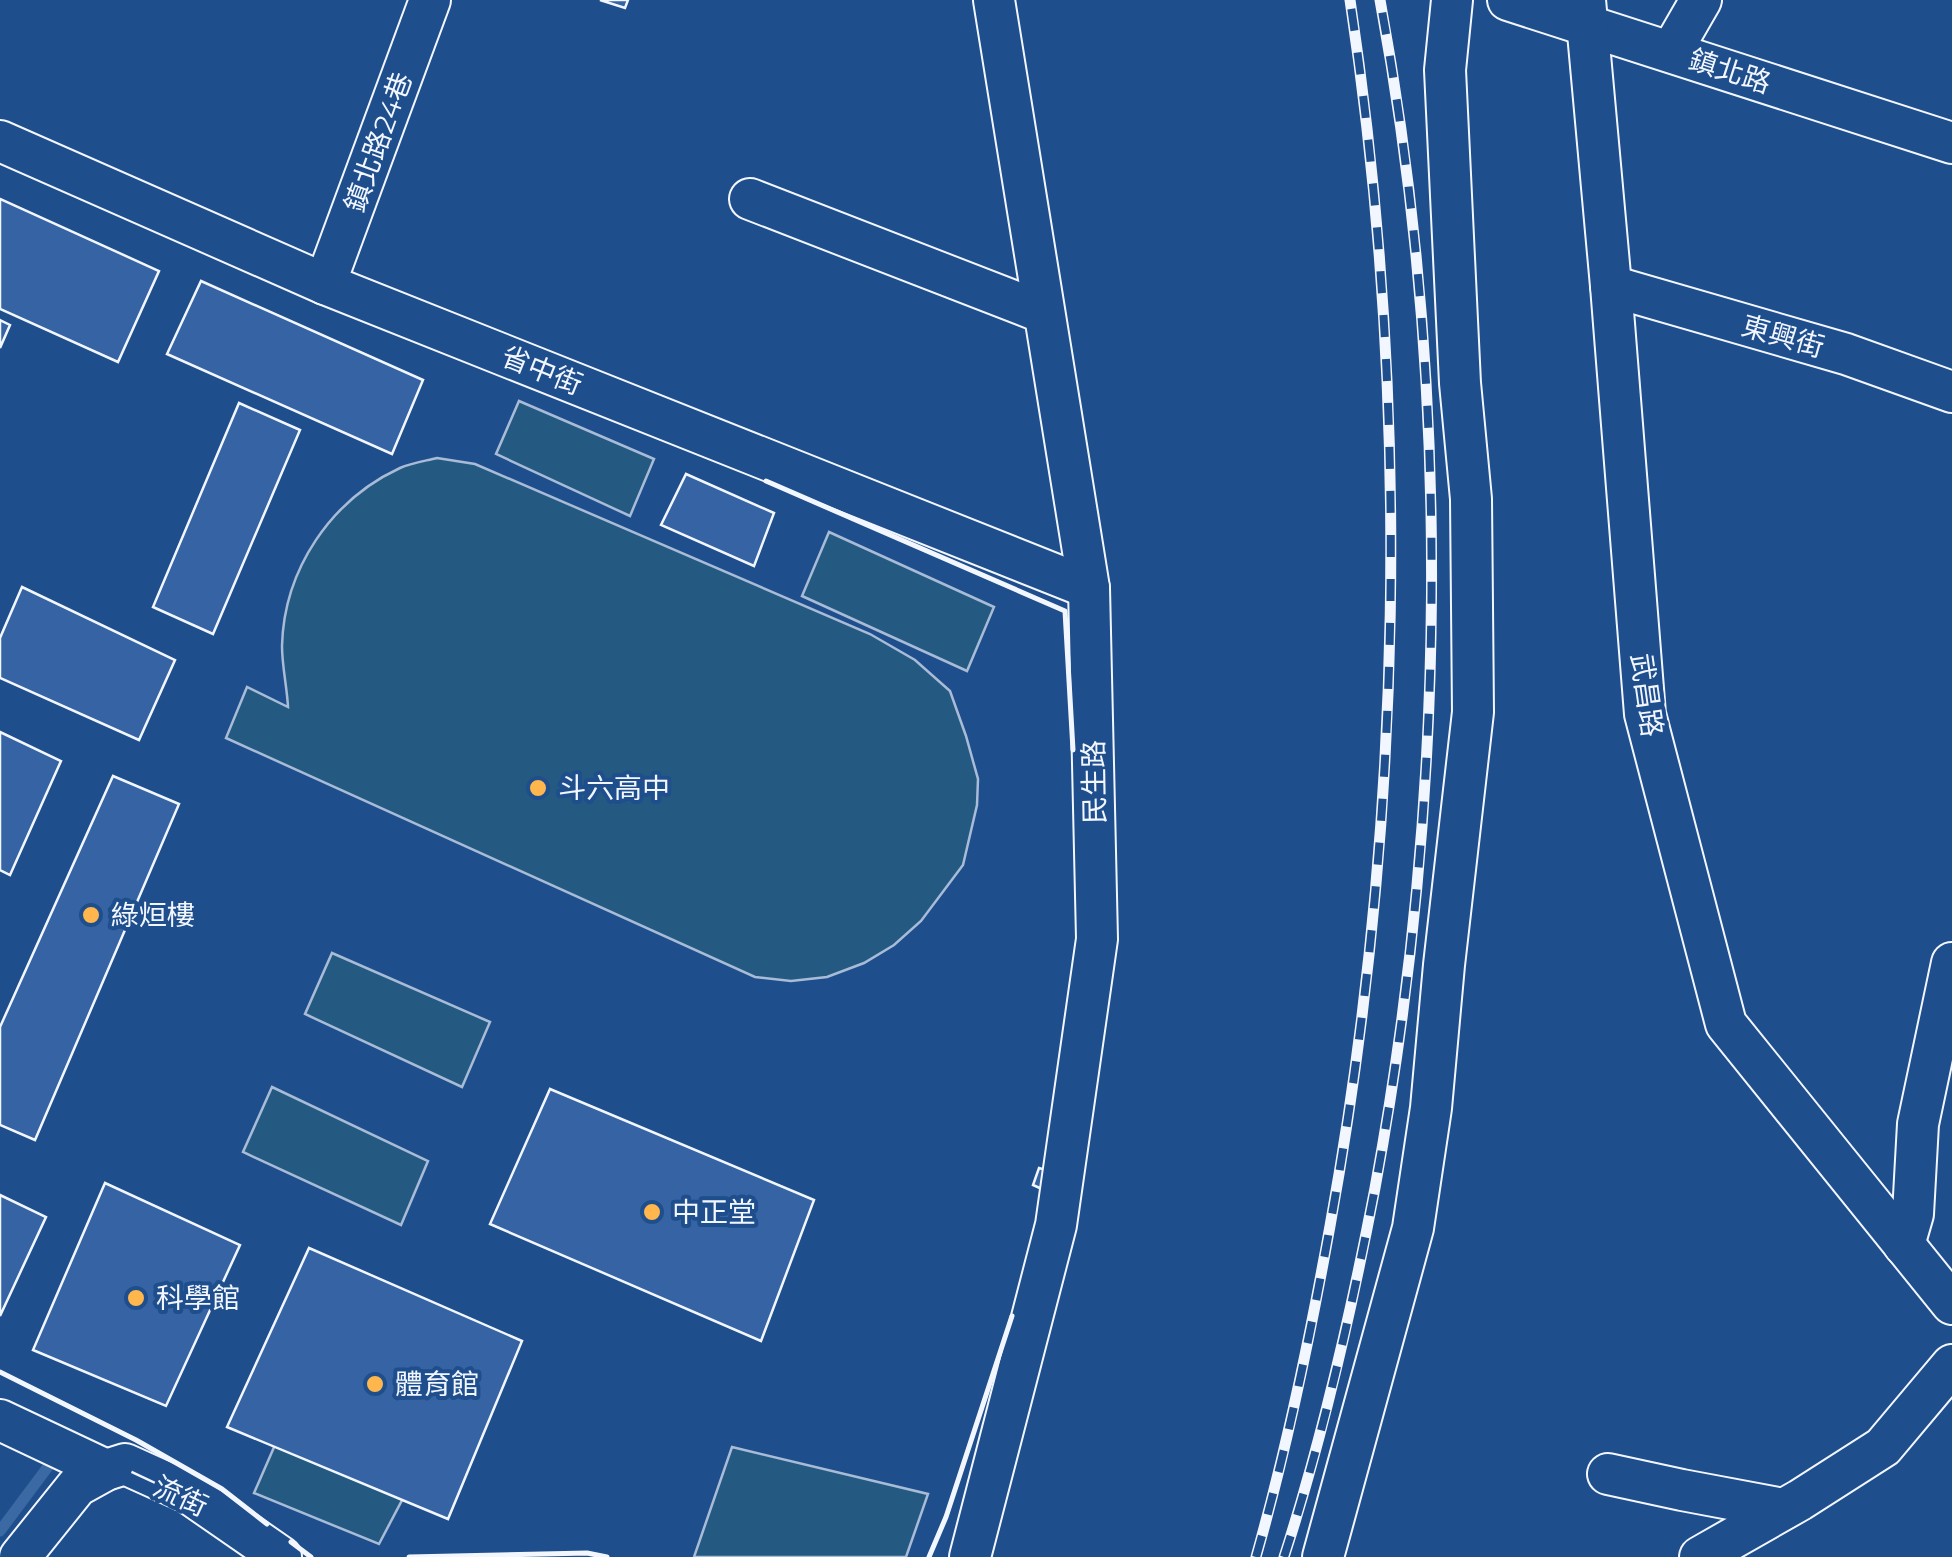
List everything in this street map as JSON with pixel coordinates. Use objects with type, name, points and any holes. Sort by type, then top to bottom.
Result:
[{"type":"street","name":"鎮北路24巷","points":[[325,284],[430,0]]},
{"type":"street","name":"民生路","points":[[970,1557],[1056,1225],[1097,940],[1090,588],[994,0]]},
{"type":"street","points":[[1323,1557],[1413,1228],[1431,1108],[1473,712],[1471,499],[1460,382],[1445,70],[1452,0]]},
{"type":"street","name":"鎮北路","points":[[1508,0],[1585,12],[1671,52],[1952,143]]},
{"type":"street","points":[[1671,52],[1701,0]]},
{"type":"street","name":"武昌路","points":[[1585,12],[1612,286],[1645,714],[1726,1024],[1952,1304]]},
{"type":"street","name":"省中街","points":[[0,142],[325,284],[1090,588]]},
{"type":"street","points":[[750,199],[1044,313]]},
{"type":"street","name":"東興街","points":[[1612,286],[1846,354],[1952,392]]},
{"type":"street","points":[[1904,1244],[1914,1214],[1918,1124],[1952,963]]},
{"type":"street","points":[[1700,1557],[1883,1447],[1952,1365]]},
{"type":"street","points":[[0,1420],[106,1470]]},
{"type":"street","name":"一流街","points":[[20,1557],[77,1486],[125,1464],[187,1492],[281,1557]]},
{"type":"street","points":[[1608,1474],[1783,1509]]},
{"type":"shaded area","points":[[519,401],[654,459],[630,516],[496,454]]},
{"type":"shaded area","points":[[437,458],[475,464],[870,634],[915,660],[950,691],[978,779],[977,805],[963,865],[921,921],[894,945],[864,963],[827,977],[791,981],[755,977],[226,738],[247,687],[288,707],[282,654],[285,618],[302,564],[316,540],[353,498],[375,482],[404,466]]},
{"type":"shaded area","points":[[829,532],[994,607],[967,671],[802,596]]},
{"type":"shaded area","points":[[332,953],[490,1022],[462,1087],[305,1014]]},
{"type":"shaded area","points":[[272,1087],[428,1161],[401,1225],[243,1152]]},
{"type":"shaded area","points":[[282,1429],[410,1485],[379,1544],[254,1493]]},
{"type":"shaded area","points":[[732,1447],[928,1494],[906,1557],[694,1557]]},
{"type":"building","points":[[600,0],[628,0],[625,8]]},
{"type":"building","points":[[0,199],[159,271],[118,362],[0,309]]},
{"type":"building","points":[[201,281],[423,380],[392,454],[167,354]]},
{"type":"building","points":[[0,320],[10,325],[0,348]]},
{"type":"building","points":[[239,403],[300,430],[213,634],[153,607]]},
{"type":"building","points":[[686,474],[774,513],[754,566],[661,525]]},
{"type":"building","points":[[22,587],[175,660],[139,740],[0,678],[0,638]]},
{"type":"building","points":[[0,732],[61,761],[10,875],[0,870]]},
{"type":"building","name":"綠烜樓","points":[[113,776],[179,804],[35,1140],[0,1125],[0,1027]]},
{"type":"building","name":"中正堂","points":[[550,1089],[814,1200],[761,1341],[490,1224]]},
{"type":"building","points":[[1039,1168],[1049,1171],[1044,1190],[1033,1185]]},
{"type":"building","name":"科學館","points":[[105,1183],[240,1245],[166,1406],[33,1350]]},
{"type":"building","points":[[0,1195],[46,1217],[0,1316]]},
{"type":"building","name":"體育館","points":[[309,1248],[522,1341],[448,1519],[227,1427]]},
{"type":"waterway","points":[[0,1531],[53,1460]]},
{"type":"railway","points":[[1256,1557],[1297,1392],[1330,1226],[1354,1074],[1384,768],[1390,460],[1383,306],[1370,153],[1350,0]]},
{"type":"railway","points":[[1284,1557],[1335,1374],[1375,1188],[1399,1041],[1416,893],[1427,744],[1429,445],[1420,296],[1403,147],[1380,0]]},
{"type":"wall","points":[[766,481],[1065,611],[1073,750]]},
{"type":"wall","points":[[929,1557],[946,1517],[1012,1316]]},
{"type":"wall","points":[[0,1372],[136,1440],[222,1489],[267,1524]]},
{"type":"wall","points":[[291,1542],[311,1557]]},
{"type":"wall","points":[[409,1557],[587,1553],[607,1557]]},
{"type":"place","name":"斗六高中","points":[[538,788]]},
{"type":"place","name":"綠烜樓","points":[[91,915]]},
{"type":"place","name":"中正堂","points":[[652,1212]]},
{"type":"place","name":"科學館","points":[[136,1298]]},
{"type":"place","name":"體育館","points":[[375,1384]]}]
